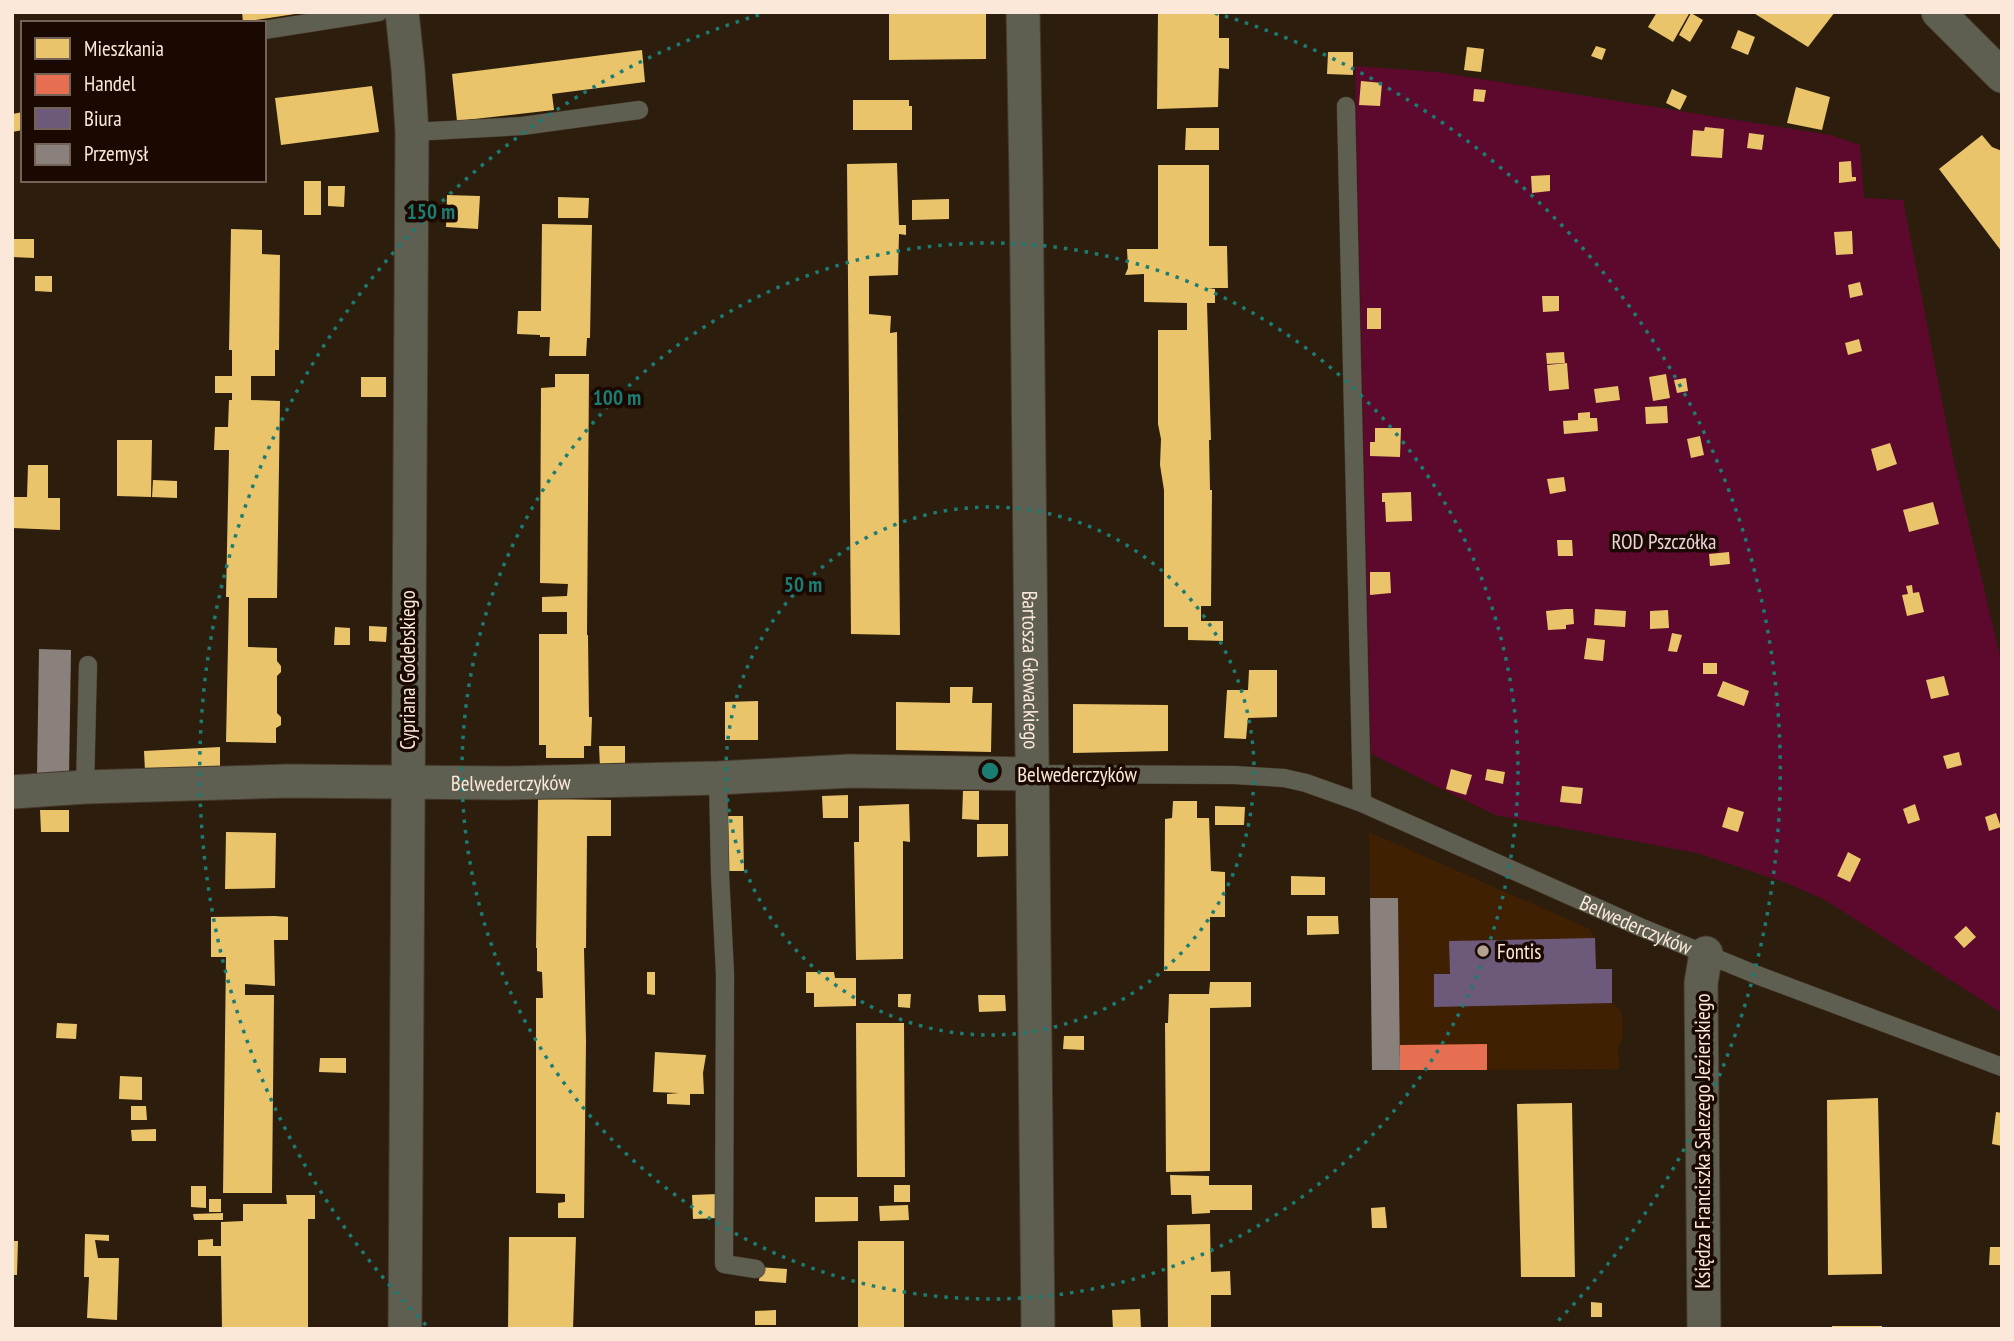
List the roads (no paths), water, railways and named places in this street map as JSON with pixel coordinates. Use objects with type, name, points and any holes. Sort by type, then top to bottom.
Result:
[{"type":"street","name":"Cypriana Godebskiego","points":[[402,12],[412,132],[405,1329]]},
{"type":"street","name":"Bartosza Głowackiego","points":[[1023,12],[1038,1329]]},
{"type":"street","points":[[1938,12],[2002,76]]},
{"type":"street","name":"Belwederczyków","points":[[12,792],[85,787],[312,781],[506,783],[718,778],[849,771],[1032,774]]},
{"type":"street","name":"Księdza Franciszka Salezego Jezierskiego","points":[[1703,1329],[1701,983],[1706,953]]},
{"type":"lane","points":[[266,30],[379,12]]},
{"type":"lane","points":[[1346,106],[1362,803]]},
{"type":"lane","points":[[412,132],[522,125],[639,110]]},
{"type":"lane","points":[[85,787],[88,665]]},
{"type":"lane","name":"Belwederczyków","points":[[1032,774],[1196,774],[1284,778],[1306,783],[1362,803],[1640,928],[2002,1068]]},
{"type":"lane","points":[[718,778],[725,974],[724,1264],[756,1269]]},
{"type":"place","name":"Fontis","points":[[1483,951]]},
{"type":"park label","name":"ROD Pszczółka","points":[[1664,541]]}]
